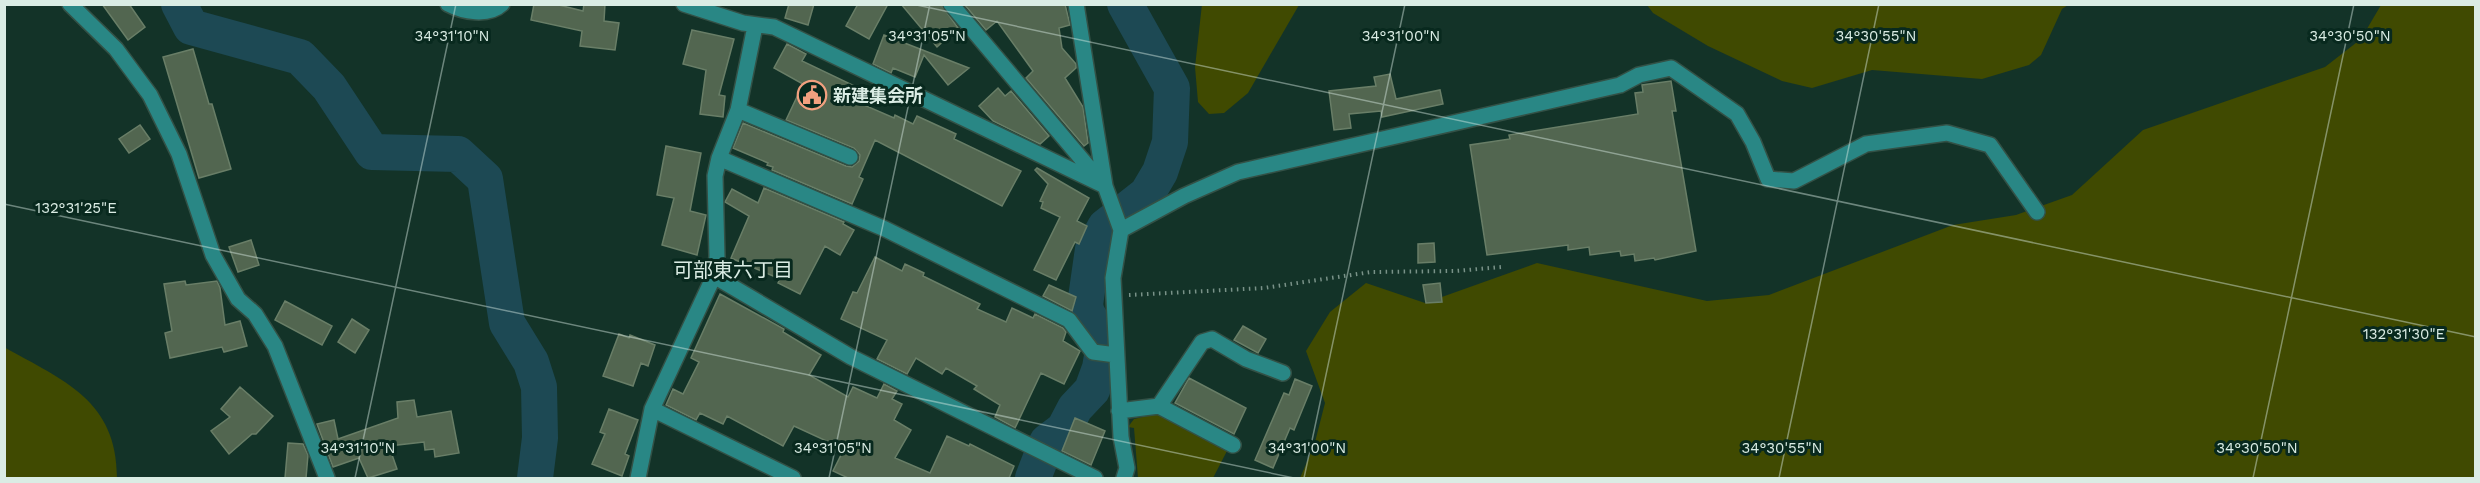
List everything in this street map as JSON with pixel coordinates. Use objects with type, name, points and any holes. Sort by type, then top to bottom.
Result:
[{"type":"street","points":[[70,4],[116,49],[150,95],[179,154],[213,255],[238,299],[255,314],[275,346],[327,478]]},
{"type":"street","points":[[448,4],[456,9],[478,12],[497,8],[502,4]]},
{"type":"street","points":[[684,4],[712,8],[752,24],[774,27],[1105,186]]},
{"type":"street","points":[[951,4],[1105,186]]},
{"type":"street","points":[[1076,4],[1105,186],[1118,223],[1107,354],[1119,411],[1127,468],[1124,478]]},
{"type":"street","points":[[638,478],[652,409],[714,276],[717,257],[715,176],[719,158],[738,110],[754,31],[752,24]]},
{"type":"street","points":[[1118,223],[1238,172],[1620,85],[1639,75],[1671,68],[1737,114],[1753,142],[1768,179],[1794,181],[1866,144],[1947,133],[1990,145],[2037,212]]},
{"type":"street","points":[[738,110],[850,158]]},
{"type":"street","points":[[719,158],[885,229],[1069,320],[1093,352],[1107,354]]},
{"type":"street","points":[[714,276],[851,357],[1095,478]]},
{"type":"street","points":[[1159,406],[1202,342],[1212,339],[1246,359],[1282,374]]},
{"type":"street","points":[[1119,411],[1159,406],[1233,445]]},
{"type":"street","points":[[652,409],[794,478]]},
{"type":"path","points":[[1113,296],[1264,288],[1371,272],[1455,272],[1502,267]]},
{"type":"green space","points":[[1202,4],[1299,5],[1248,93],[1224,113],[1209,114],[1198,102],[1195,67]]},
{"type":"green space","points":[[1647,5],[2068,5],[2062,9],[2041,55],[2029,65],[1982,79],[1872,70],[1812,88],[1782,81],[1708,46],[1653,13]]},
{"type":"green space","points":[[2381,5],[2475,5],[2475,478],[1300,478],[1314,446],[1325,403],[1306,351],[1330,312],[1366,283],[1425,303],[1537,263],[1707,301],[1769,295],[1953,225],[2016,215],[2072,195],[2143,130],[2325,67],[2361,39]]},
{"type":"green space","points":[[4,347],[66,383],[97,411],[108,429],[115,451],[117,478],[5,478]]},
{"type":"green space","points":[[1160,413],[1228,449],[1213,478],[1138,478],[1134,428],[1128,427],[1134,419]]},
{"type":"building","points":[[102,4],[129,4],[145,27],[128,40]]},
{"type":"building","points":[[534,4],[555,4],[583,11],[584,4],[605,4],[604,21],[619,23],[615,50],[580,46],[582,31],[531,20]]},
{"type":"building","points":[[789,4],[814,4],[808,25],[785,18]]},
{"type":"building","points":[[858,4],[888,4],[869,39],[846,26]]},
{"type":"building","points":[[901,4],[941,4],[958,28],[937,47]]},
{"type":"building","points":[[964,4],[1065,4],[1070,25],[1059,28],[1062,48],[1076,64],[1076,68],[1065,78],[1083,107],[1088,143],[1084,146],[1026,78],[1033,71],[997,21],[986,30]]},
{"type":"building","points":[[692,30],[734,39],[719,95],[725,96],[723,117],[700,114],[706,70],[683,64]]},
{"type":"building","points":[[884,35],[969,68],[948,85],[924,55],[915,77],[893,68],[891,73],[873,64]]},
{"type":"building","points":[[787,44],[806,54],[802,61],[863,90],[857,102],[913,124],[917,116],[956,134],[954,139],[1021,171],[1002,206],[875,140],[859,177],[863,179],[852,204],[772,170],[773,167],[767,165],[768,163],[733,148],[743,123],[846,166],[852,167],[859,161],[860,155],[854,148],[786,120],[803,84],[774,68]]},
{"type":"building","points":[[193,49],[231,169],[199,178],[163,57]]},
{"type":"building","points":[[1390,74],[1396,99],[1440,90],[1443,104],[1382,117],[1381,111],[1349,114],[1351,128],[1334,130],[1329,91],[1376,86],[1374,77]]},
{"type":"building","points":[[1671,81],[1676,111],[1672,111],[1696,251],[1655,260],[1654,258],[1635,261],[1634,254],[1621,256],[1620,251],[1590,255],[1589,247],[1568,250],[1568,245],[1487,255],[1470,145],[1510,139],[1509,135],[1638,114],[1635,93],[1643,92],[1642,85]]},
{"type":"building","points":[[998,88],[1005,96],[1011,91],[1049,136],[1040,144],[993,121],[979,106]]},
{"type":"building","points":[[140,125],[150,139],[129,153],[119,139]]},
{"type":"building","points":[[666,146],[701,153],[690,211],[706,215],[697,255],[662,245],[674,198],[657,195]]},
{"type":"building","points":[[1037,168],[1089,198],[1077,221],[1087,226],[1079,244],[1075,242],[1056,280],[1034,270],[1060,217],[1041,208],[1043,202],[1040,201],[1048,184],[1035,170]]},
{"type":"building","points":[[764,188],[844,222],[843,224],[854,230],[840,255],[825,246],[800,294],[778,283],[780,279],[731,258],[749,216],[725,202],[732,189],[758,203]]},
{"type":"building","points":[[251,240],[259,265],[238,272],[229,247]]},
{"type":"building","points":[[1434,243],[1435,262],[1418,263],[1418,244]]},
{"type":"building","points":[[875,257],[902,271],[905,264],[924,273],[923,276],[980,304],[977,309],[1006,322],[1012,308],[1033,318],[1035,314],[1063,328],[1066,332],[1063,341],[1080,351],[1064,384],[1041,373],[1015,428],[995,417],[1000,405],[974,389],[977,386],[946,368],[942,374],[916,358],[907,374],[877,359],[887,340],[841,319],[853,292],[857,293]]},
{"type":"building","points":[[185,281],[186,285],[217,281],[225,325],[240,321],[247,346],[224,352],[222,347],[170,358],[165,333],[172,331],[164,284]]},
{"type":"building","points":[[1440,283],[1442,302],[1426,303],[1423,285]]},
{"type":"building","points":[[1049,285],[1076,297],[1072,311],[1043,296]]},
{"type":"building","points":[[720,294],[784,329],[783,332],[821,355],[809,375],[848,397],[853,387],[877,398],[884,384],[897,391],[892,399],[902,404],[894,420],[911,430],[895,458],[930,473],[947,436],[969,446],[970,444],[1014,466],[1009,478],[848,478],[833,471],[844,449],[794,426],[783,446],[727,416],[723,424],[700,413],[696,420],[666,405],[673,389],[683,394],[699,362],[691,358]]},
{"type":"building","points":[[285,301],[332,326],[322,345],[275,320]]},
{"type":"building","points":[[352,319],[369,330],[355,353],[338,342]]},
{"type":"building","points":[[1243,326],[1266,339],[1258,353],[1234,340]]},
{"type":"building","points":[[619,334],[629,338],[630,335],[655,345],[648,366],[641,363],[633,386],[603,376]]},
{"type":"building","points":[[1189,378],[1246,408],[1234,434],[1175,403]]},
{"type":"building","points":[[1295,379],[1312,386],[1294,430],[1290,428],[1273,468],[1255,460],[1284,393],[1289,395]]},
{"type":"building","points":[[240,387],[273,416],[256,434],[252,434],[229,454],[211,431],[230,417],[221,409]]},
{"type":"building","points":[[414,400],[417,417],[451,411],[459,453],[435,457],[434,449],[425,450],[424,442],[389,446],[397,469],[368,478],[359,458],[333,467],[317,424],[334,420],[338,439],[398,418],[397,402]]},
{"type":"building","points":[[609,409],[638,420],[625,454],[629,456],[622,476],[592,464],[605,434],[600,432]]},
{"type":"building","points":[[1075,418],[1105,431],[1091,465],[1062,451]]},
{"type":"building","points":[[288,443],[303,444],[308,455],[306,478],[285,478]]},
{"type":"waterway","points":[[179,4],[191,27],[300,57],[329,87],[372,152],[458,154],[485,179],[507,323],[531,362],[539,387],[540,438],[535,478]]},
{"type":"waterway","points":[[1033,478],[1047,442],[1064,429],[1075,408],[1092,390],[1100,368],[1104,344],[1085,305],[1093,249],[1105,227],[1147,194],[1160,172],[1170,142],[1172,88],[1125,4]]},
{"type":"place","name":"新建集会所","points":[[812,95]]},
{"type":"district","name":"可部東六丁目","points":[[733,270]]}]
